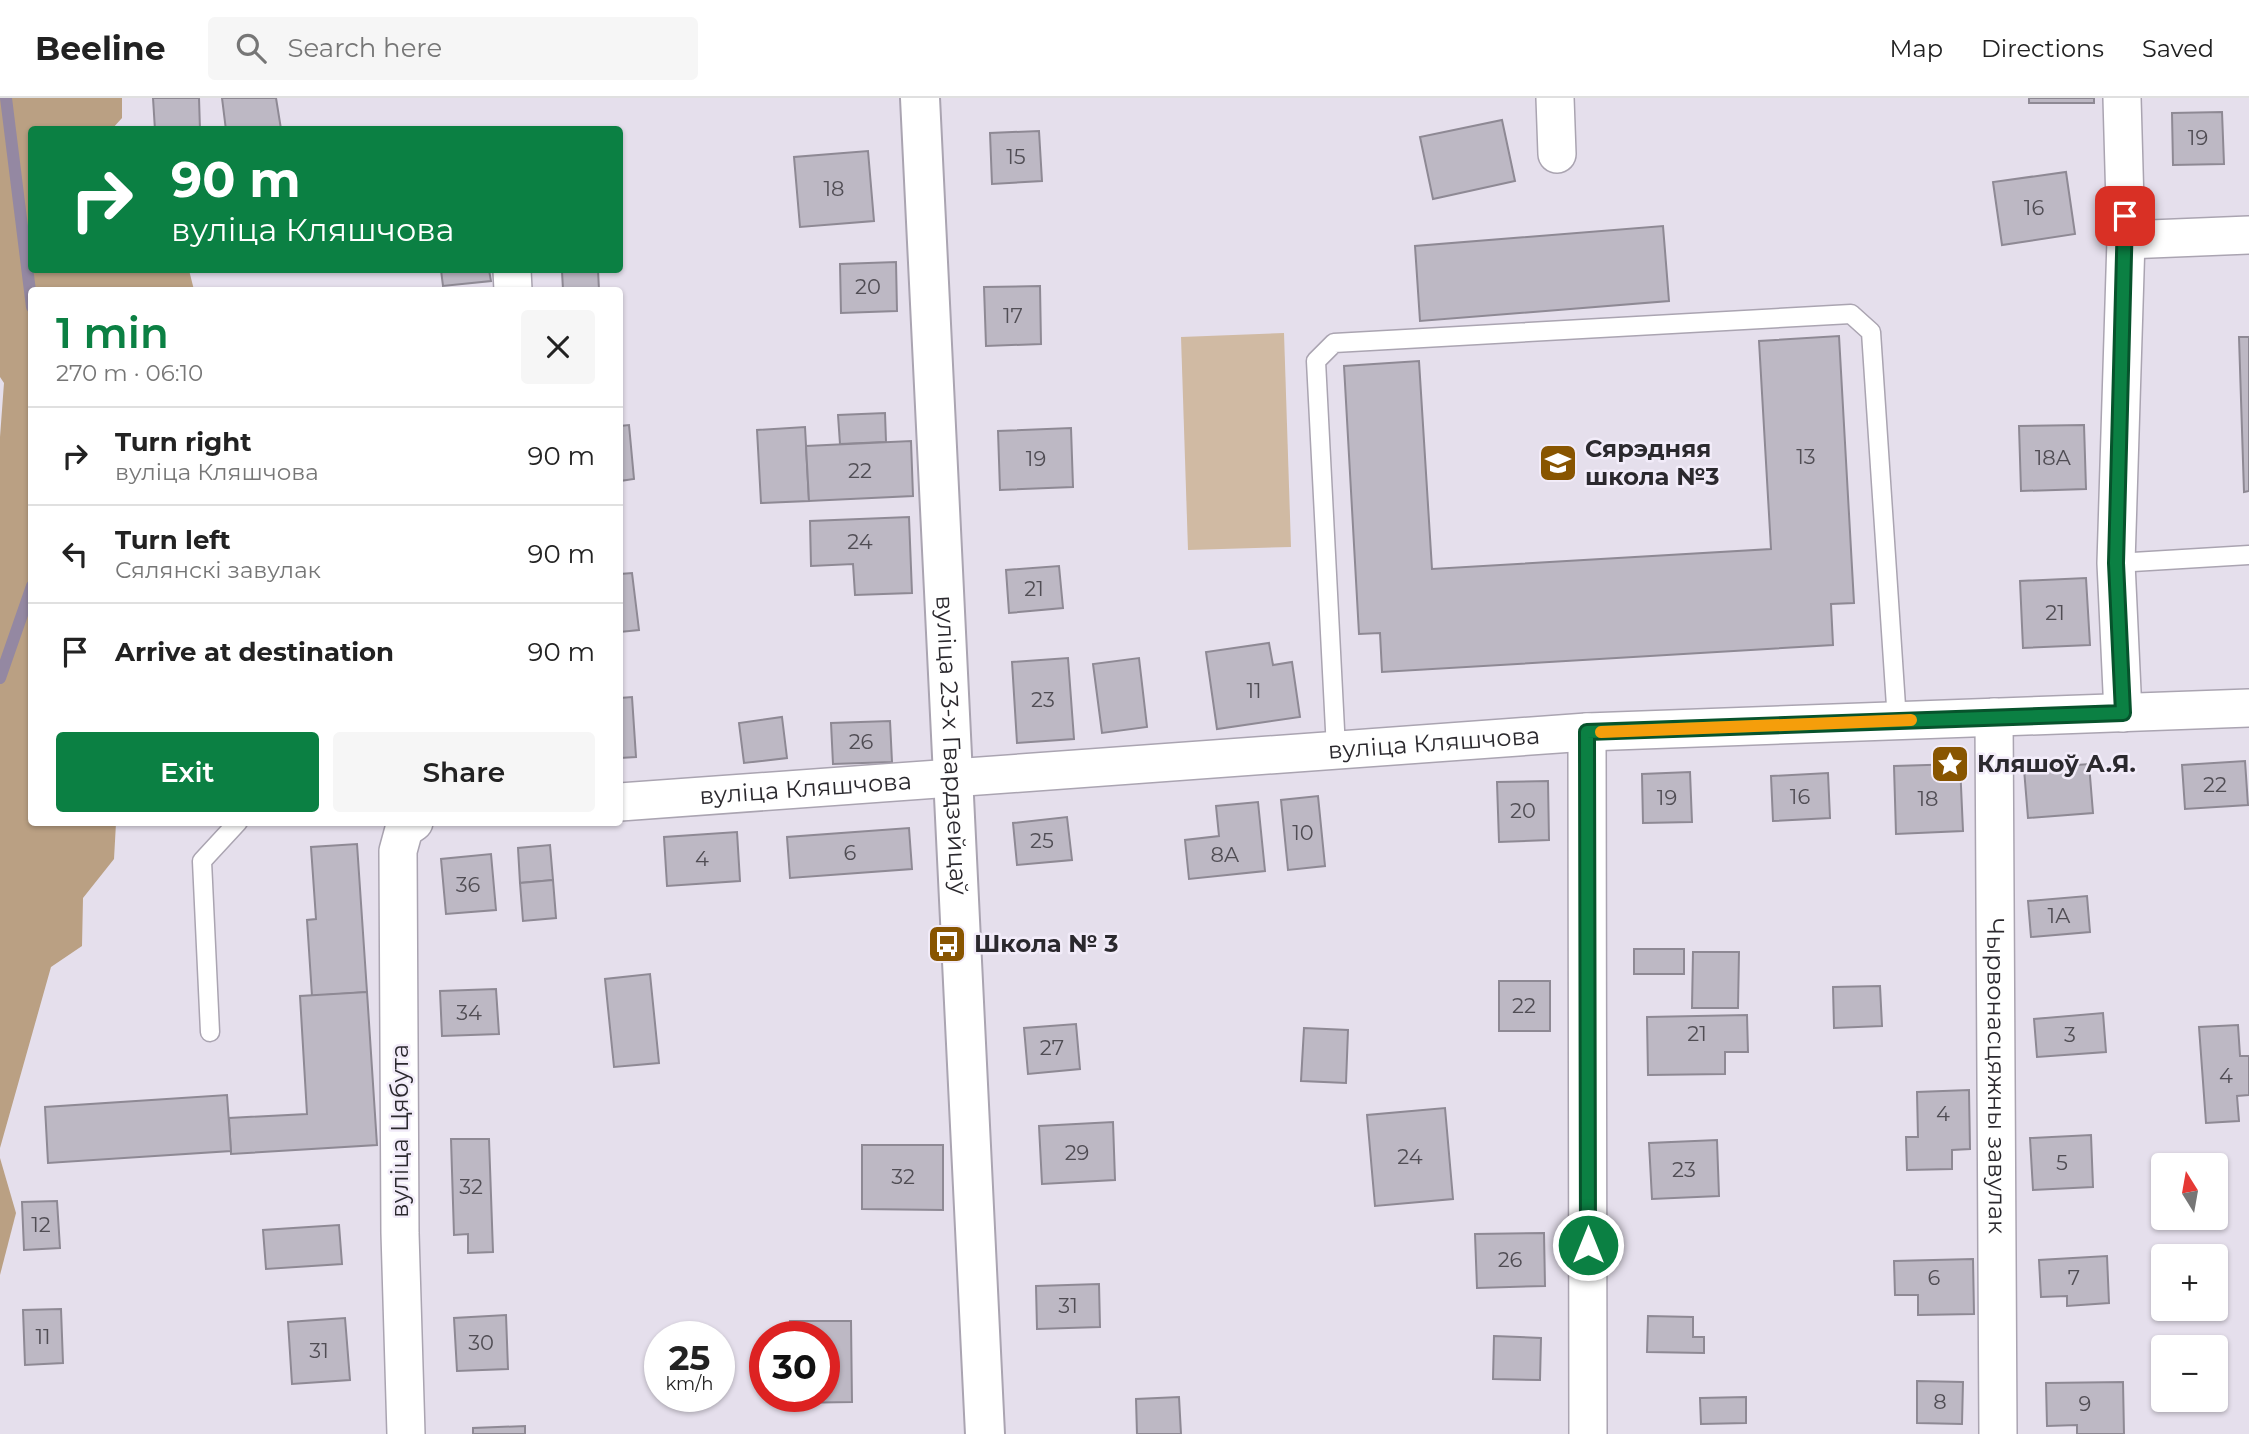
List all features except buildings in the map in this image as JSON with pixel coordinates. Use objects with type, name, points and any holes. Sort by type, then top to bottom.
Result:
[{"type":"street","name":"вуліца 23-х Гвардзейцаў","points":[[920,98],[985,1434]]},
{"type":"street","points":[[1555,98],[1557,154]]},
{"type":"street","points":[[2122,98],[2126,240],[2116,563],[2123,713]]},
{"type":"street","points":[[2126,240],[2249,235]]},
{"type":"street","name":"вуліца Кляшчова","points":[[623,802],[1587,732],[2249,708]]},
{"type":"street","name":"Чырвонасцяжны завулак","points":[[1994,717],[1998,1434]]},
{"type":"street","points":[[1587,732],[1588,1434]]},
{"type":"street","name":"вуліца Цябута","points":[[404,826],[398,865],[400,1233],[406,1434]]},
{"type":"lane","points":[[1336,749],[1316,361],[1334,343],[1851,314],[1871,332],[1897,721]]},
{"type":"lane","points":[[2116,563],[2249,555]]},
{"type":"lane","points":[[210,1032],[202,861],[234,826]]},
{"type":"shaded area","points":[[0,98],[122,98],[122,118],[115,126],[28,126],[28,273],[190,273],[193,287],[28,287],[28,826],[116,826],[114,859],[83,898],[82,946],[51,967],[0,1148],[0,437],[4,383],[0,377]]},
{"type":"shaded area","points":[[1284,333],[1291,547],[1188,550],[1181,337]]},
{"type":"shaded area","points":[[0,1158],[16,1213],[0,1275]]},
{"type":"waterway","points":[[6,98],[30,287]]},
{"type":"waterway","points":[[0,678],[28,598]]},
{"type":"slow traffic","points":[[1601,732],[1911,720]]},
{"type":"place","name":"Сярэдняя школа №3","points":[[1558,463]]},
{"type":"place","name":"Кляшоў А.Я.","points":[[1950,764]]},
{"type":"place","name":"Школа № 3","points":[[947,944]]},
{"type":"route","points":[[1588,1245],[1587,732],[2123,713],[2116,563],[2125,216]]}]
